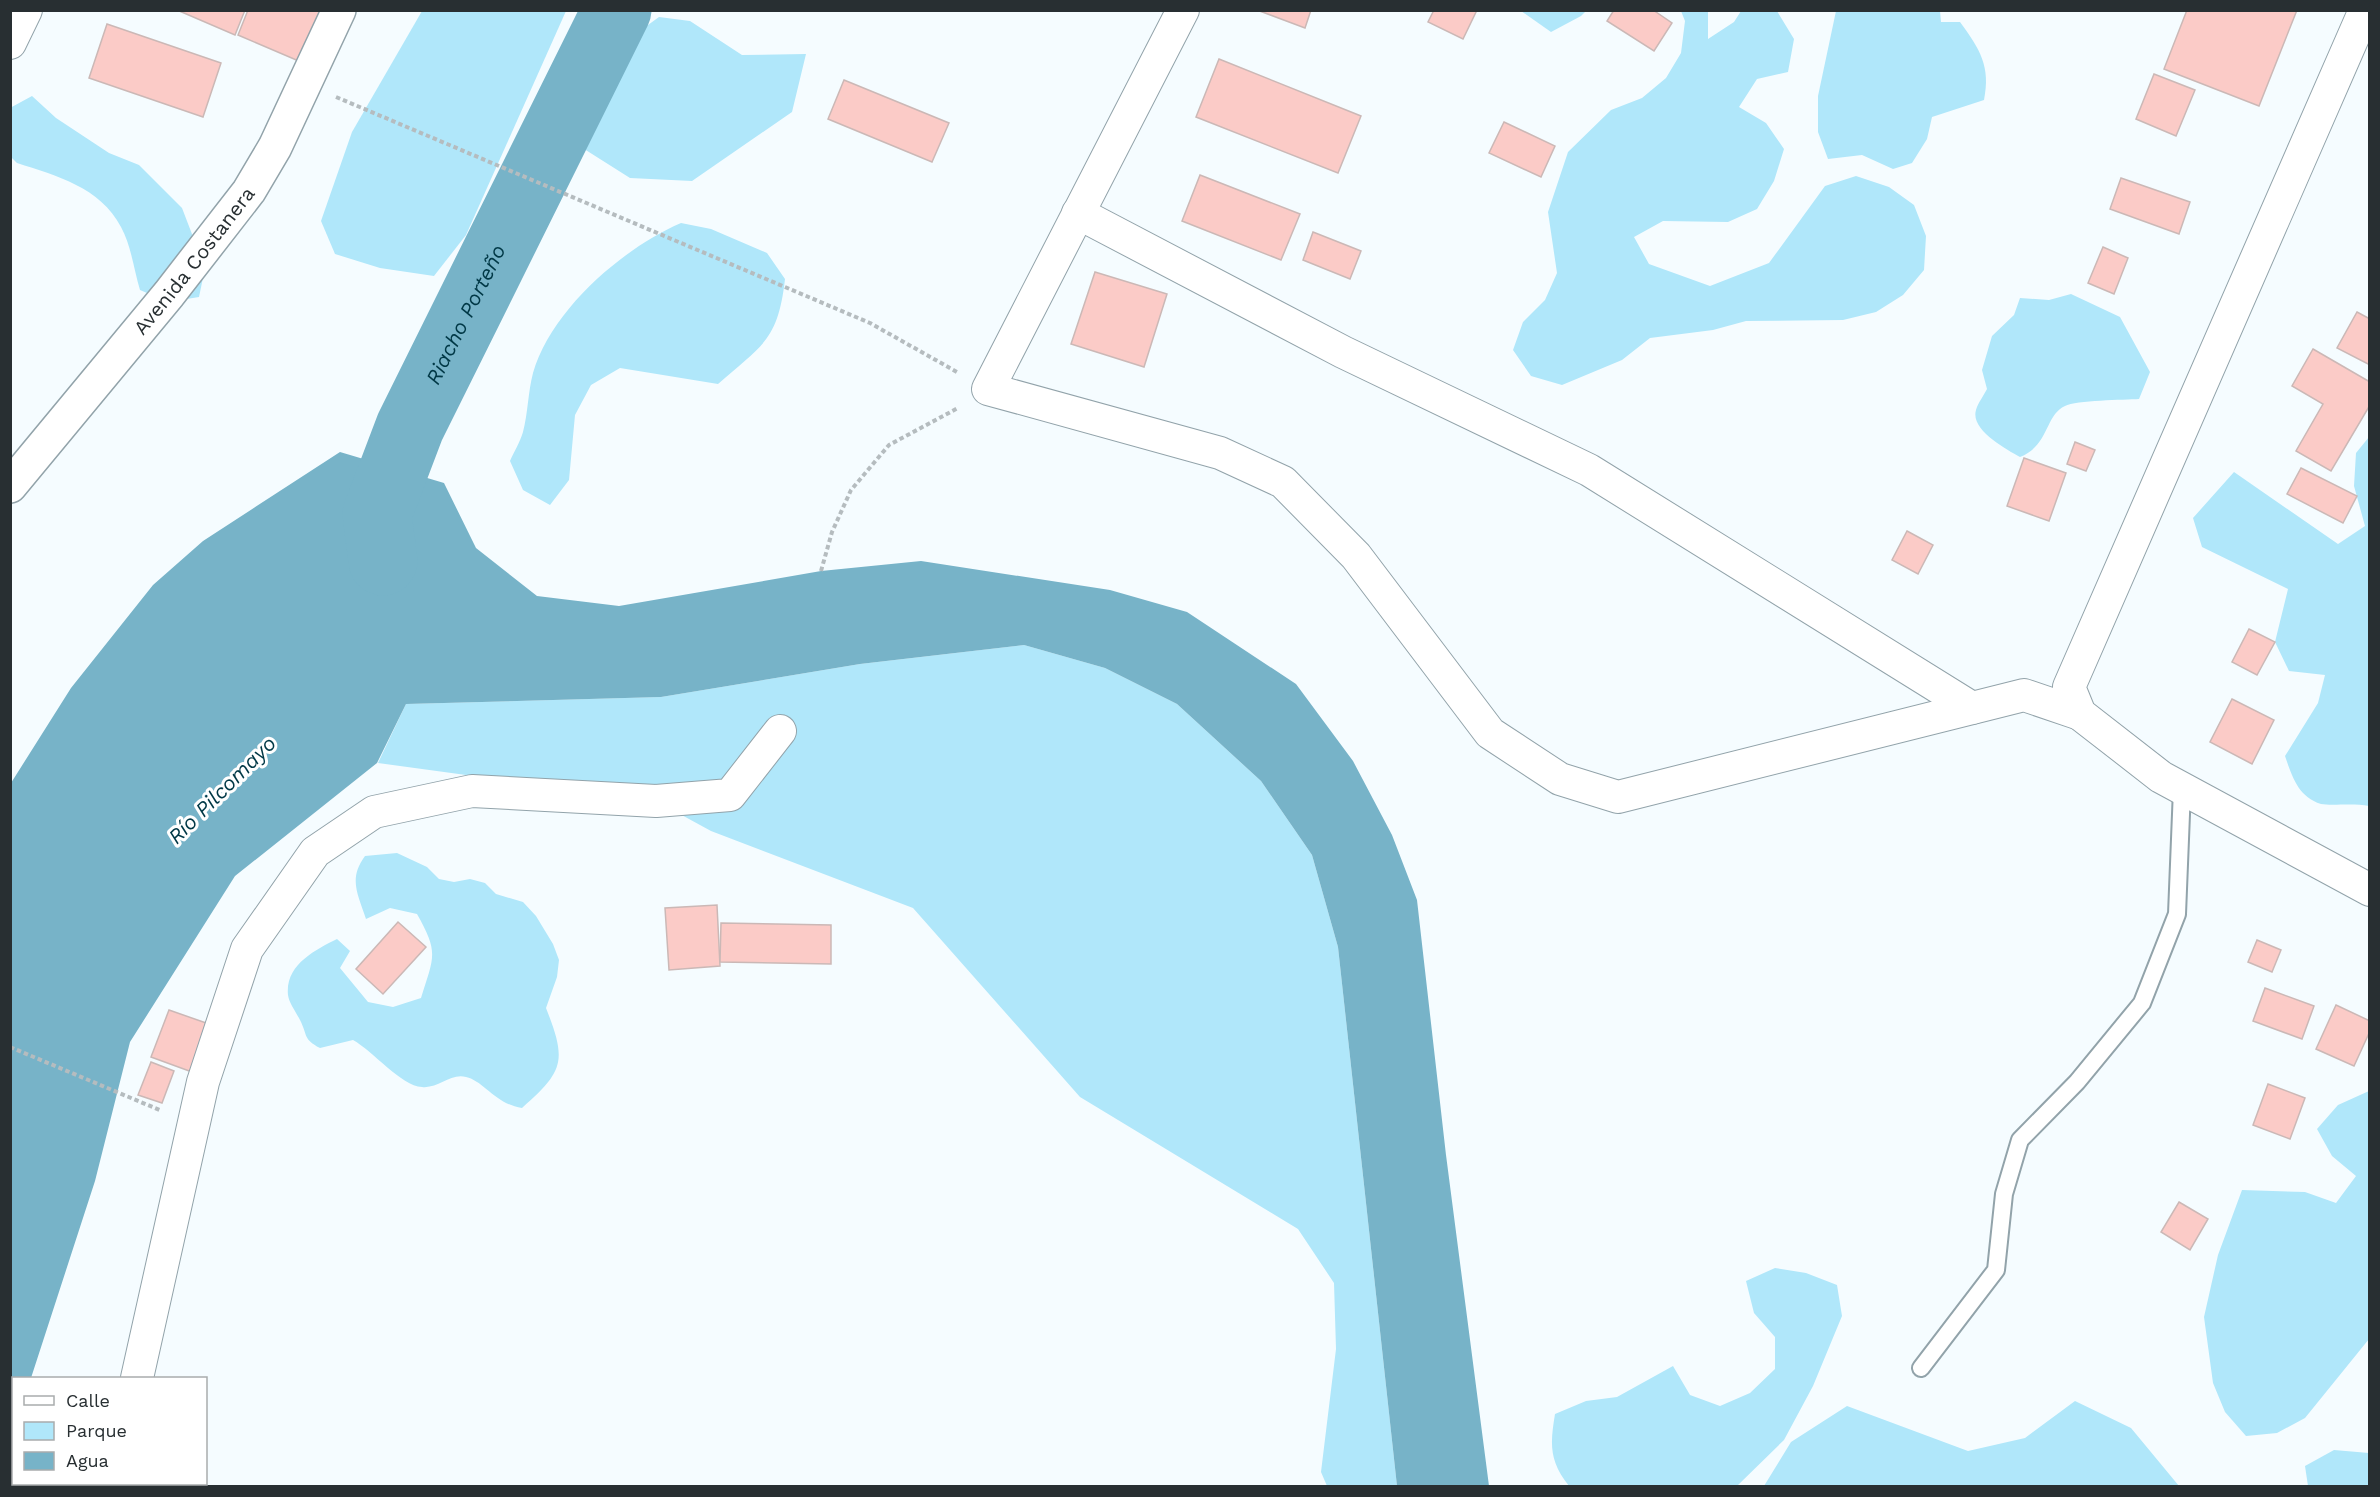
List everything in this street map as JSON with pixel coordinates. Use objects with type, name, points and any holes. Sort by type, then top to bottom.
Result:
[{"type":"street","points":[[10,43],[26,10]]},
{"type":"street","name":"Avenida Costanera","points":[[10,486],[169,294],[249,191],[275,147],[339,10]]},
{"type":"street","points":[[1183,10],[988,389],[1220,453],[1283,482],[1356,556],[1490,733],[1560,779],[1618,797],[2024,695],[2080,714],[2161,777],[2370,890]]},
{"type":"street","points":[[2080,714],[2068,687],[2365,10]]},
{"type":"street","points":[[1078,213],[1343,352],[1589,470],[1972,708]]},
{"type":"street","points":[[137,1377],[203,1082],[225,1016],[248,949],[315,852],[375,812],[472,791],[656,801],[730,795],[780,731]]},
{"type":"lane","points":[[1921,1368],[1996,1270],[2004,1194],[2020,1140],[2077,1082],[2142,1003],[2177,914],[2182,789]]},
{"type":"path","points":[[305,84],[870,323],[988,389],[933,424],[889,445],[851,490],[832,532],[821,571]]},
{"type":"path","points":[[10,1047],[154,1108]]},
{"type":"green space","points":[[422,11],[566,11],[466,235],[434,276],[380,268],[335,254],[321,221],[352,132]]},
{"type":"green space","points":[[1521,11],[1586,11],[1551,32]]},
{"type":"green space","points":[[1681,11],[1708,11],[1708,39],[1734,22],[1741,11],[1777,11],[1794,39],[1788,72],[1757,79],[1739,107],[1766,123],[1784,149],[1774,181],[1757,209],[1728,222],[1663,221],[1634,237],[1649,264],[1710,286],[1769,263],[1825,186],[1856,176],[1889,187],[1914,205],[1926,236],[1924,270],[1903,295],[1876,312],[1843,320],[1746,321],[1713,330],[1650,338],[1622,360],[1562,385],[1531,376],[1513,350],[1523,322],[1545,300],[1557,273],[1548,212],[1568,152],[1611,110],[1642,98],[1666,78],[1681,53],[1685,21]]},
{"type":"green space","points":[[1836,11],[1940,11],[1941,22],[1960,22],[1978,50],[1985,68],[1984,100],[1932,117],[1927,139],[1912,163],[1893,169],[1862,155],[1828,159],[1818,132],[1818,96]]},
{"type":"green space","points":[[659,17],[690,21],[742,55],[806,54],[792,112],[692,181],[630,178],[581,147],[608,54]]},
{"type":"green space","points":[[32,96],[56,118],[109,153],[139,165],[182,208],[205,268],[199,297],[168,302],[140,290],[130,250],[121,227],[102,202],[62,178],[17,163],[11,157],[10,108]]},
{"type":"green space","points":[[681,223],[711,229],[767,253],[785,279],[778,316],[772,329],[757,350],[718,384],[620,368],[591,385],[575,415],[569,480],[550,505],[523,490],[510,461],[523,432],[533,373],[542,349],[572,304],[592,284],[636,248]]},
{"type":"green space","points":[[2071,294],[2120,317],[2150,372],[2139,399],[2089,401],[2065,406],[2054,416],[2036,446],[2020,457],[1984,432],[1978,425],[1976,417],[1977,407],[1987,389],[1982,370],[1992,336],[2014,315],[2020,298],[2049,300]]},
{"type":"green space","points":[[2369,437],[2369,806],[2321,804],[2313,801],[2301,791],[2293,778],[2285,756],[2318,703],[2325,675],[2289,671],[2275,642],[2288,589],[2202,547],[2193,518],[2234,472],[2338,544],[2365,526],[2354,486],[2356,453]]},
{"type":"green space","points":[[1024,645],[1105,668],[1177,704],[1261,781],[1312,855],[1338,947],[1397,1486],[1327,1486],[1321,1472],[1336,1349],[1334,1283],[1298,1229],[1080,1097],[913,908],[711,831],[656,801],[378,763],[406,704],[661,697],[860,664]]},
{"type":"green space","points":[[397,853],[427,867],[439,879],[454,882],[470,879],[485,883],[496,894],[523,902],[536,916],[553,944],[559,960],[557,977],[546,1008],[557,1041],[558,1064],[546,1084],[522,1108],[504,1102],[479,1083],[466,1077],[455,1077],[428,1087],[414,1085],[396,1075],[353,1040],[320,1048],[307,1037],[291,1004],[288,984],[296,967],[303,960],[337,939],[350,951],[340,968],[368,1002],[393,1007],[421,998],[432,955],[429,938],[417,914],[390,908],[366,919],[356,887],[357,872],[365,856]]},
{"type":"green space","points":[[2369,1091],[2369,1339],[2305,1418],[2277,1433],[2246,1436],[2225,1412],[2213,1383],[2204,1317],[2218,1255],[2242,1190],[2305,1192],[2336,1203],[2356,1176],[2332,1156],[2317,1129],[2338,1105]]},
{"type":"green space","points":[[1775,1268],[1806,1273],[1837,1285],[1842,1316],[1813,1386],[1784,1440],[1737,1486],[1569,1486],[1554,1460],[1552,1434],[1555,1414],[1586,1401],[1617,1397],[1673,1366],[1690,1395],[1720,1406],[1750,1393],[1775,1369],[1775,1337],[1754,1313],[1746,1281]]},
{"type":"green space","points":[[2075,1401],[2131,1428],[2179,1486],[1764,1486],[1791,1442],[1847,1406],[1968,1451],[2025,1438]]},
{"type":"green space","points":[[2334,1450],[2369,1453],[2369,1486],[2308,1486],[2305,1466]]},
{"type":"water","name":"Río Pilcomayo","points":[[340,452],[444,483],[476,548],[537,596],[619,606],[821,571],[921,561],[1110,590],[1187,612],[1296,684],[1353,761],[1392,835],[1417,900],[1446,1155],[1489,1486],[1397,1486],[1338,947],[1312,855],[1261,781],[1177,704],[1105,668],[1024,645],[860,664],[661,697],[406,704],[377,763],[235,876],[130,1042],[95,1181],[31,1377],[12,1377],[11,1446],[11,783],[71,688],[153,585],[203,541]]},
{"type":"building","points":[[177,10],[245,10],[235,35]]},
{"type":"building","points":[[248,10],[323,10],[301,62],[238,35]]},
{"type":"building","points":[[1257,10],[1311,10],[1305,28]]},
{"type":"building","points":[[1434,10],[1477,10],[1463,39],[1428,22]]},
{"type":"building","points":[[1614,10],[1653,10],[1672,23],[1654,51],[1607,21]]},
{"type":"building","points":[[2187,10],[2297,10],[2259,106],[2164,69]]},
{"type":"building","points":[[107,24],[221,63],[203,117],[89,78]]},
{"type":"building","points":[[1219,59],[1361,116],[1338,173],[1196,117]]},
{"type":"building","points":[[2154,74],[2195,90],[2176,136],[2136,119]]},
{"type":"building","points":[[844,80],[949,123],[932,162],[828,119]]},
{"type":"building","points":[[1504,122],[1555,146],[1541,177],[1489,153]]},
{"type":"building","points":[[1200,175],[1300,214],[1281,260],[1182,221]]},
{"type":"building","points":[[2121,178],[2190,202],[2179,234],[2110,209]]},
{"type":"building","points":[[1313,232],[1361,251],[1350,279],[1303,260]]},
{"type":"building","points":[[2103,247],[2128,258],[2114,294],[2088,283]]},
{"type":"building","points":[[1095,272],[1167,294],[1144,367],[1071,344]]},
{"type":"building","points":[[2357,312],[2370,319],[2370,365],[2337,348]]},
{"type":"building","points":[[2313,349],[2370,382],[2370,405],[2331,471],[2296,451],[2323,404],[2292,386]]},
{"type":"building","points":[[2075,442],[2095,450],[2086,471],[2067,464]]},
{"type":"building","points":[[2024,458],[2066,473],[2049,521],[2007,506]]},
{"type":"building","points":[[2301,468],[2357,496],[2343,523],[2287,494]]},
{"type":"building","points":[[1907,531],[1933,545],[1918,574],[1892,560]]},
{"type":"building","points":[[2249,629],[2275,642],[2257,675],[2232,662]]},
{"type":"building","points":[[2232,699],[2274,720],[2252,764],[2210,742]]},
{"type":"building","points":[[717,905],[720,966],[669,970],[665,908]]},
{"type":"building","points":[[398,922],[426,947],[383,994],[356,969]]},
{"type":"building","points":[[721,923],[831,925],[831,964],[720,962]]},
{"type":"building","points":[[2257,940],[2281,950],[2272,972],[2248,962]]},
{"type":"building","points":[[2265,988],[2314,1006],[2302,1039],[2253,1021]]},
{"type":"building","points":[[2336,1005],[2370,1021],[2370,1031],[2354,1066],[2316,1049]]},
{"type":"building","points":[[169,1010],[209,1024],[192,1072],[151,1057]]},
{"type":"building","points":[[151,1062],[174,1071],[162,1103],[138,1095]]},
{"type":"building","points":[[2268,1084],[2305,1098],[2290,1139],[2253,1125]]},
{"type":"building","points":[[2179,1202],[2208,1219],[2190,1250],[2161,1232]]},
{"type":"waterway","name":"Riacho Porteño","points":[[383,561],[377,514],[410,427],[617,10]]}]
